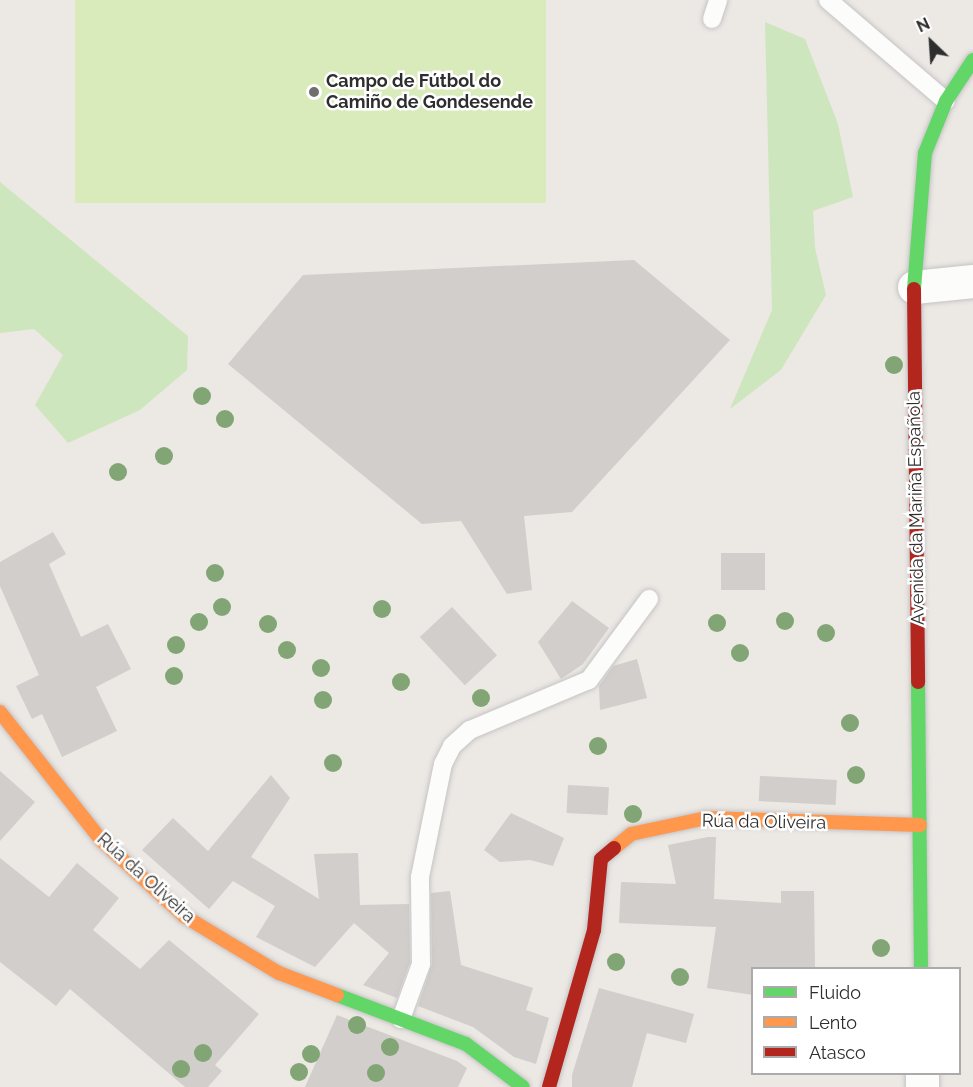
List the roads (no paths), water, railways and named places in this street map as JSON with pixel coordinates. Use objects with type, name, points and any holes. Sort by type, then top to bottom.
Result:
[{"type":"street","name":"Avenida da Mariña Española","points":[[921,967],[914,287],[925,153],[946,101],[973,60]]},
{"type":"street","points":[[914,287],[973,281]]},
{"type":"street","name":"Rúa da Oliveira","points":[[0,712],[102,841],[184,916],[279,973],[466,1044],[523,1087]]},
{"type":"street","name":"Rúa da Oliveira","points":[[549,1087],[594,930],[601,859],[631,834],[706,818],[920,825]]},
{"type":"lane","points":[[712,19],[718,0]]},
{"type":"lane","points":[[828,0],[946,101]]},
{"type":"lane","points":[[401,1019],[421,964],[420,877],[443,764],[452,746],[470,730],[589,680],[649,599]]},
{"type":"place","name":"Campo de Fútbol do Camiño de Gondesende","points":[[314,92]]}]
